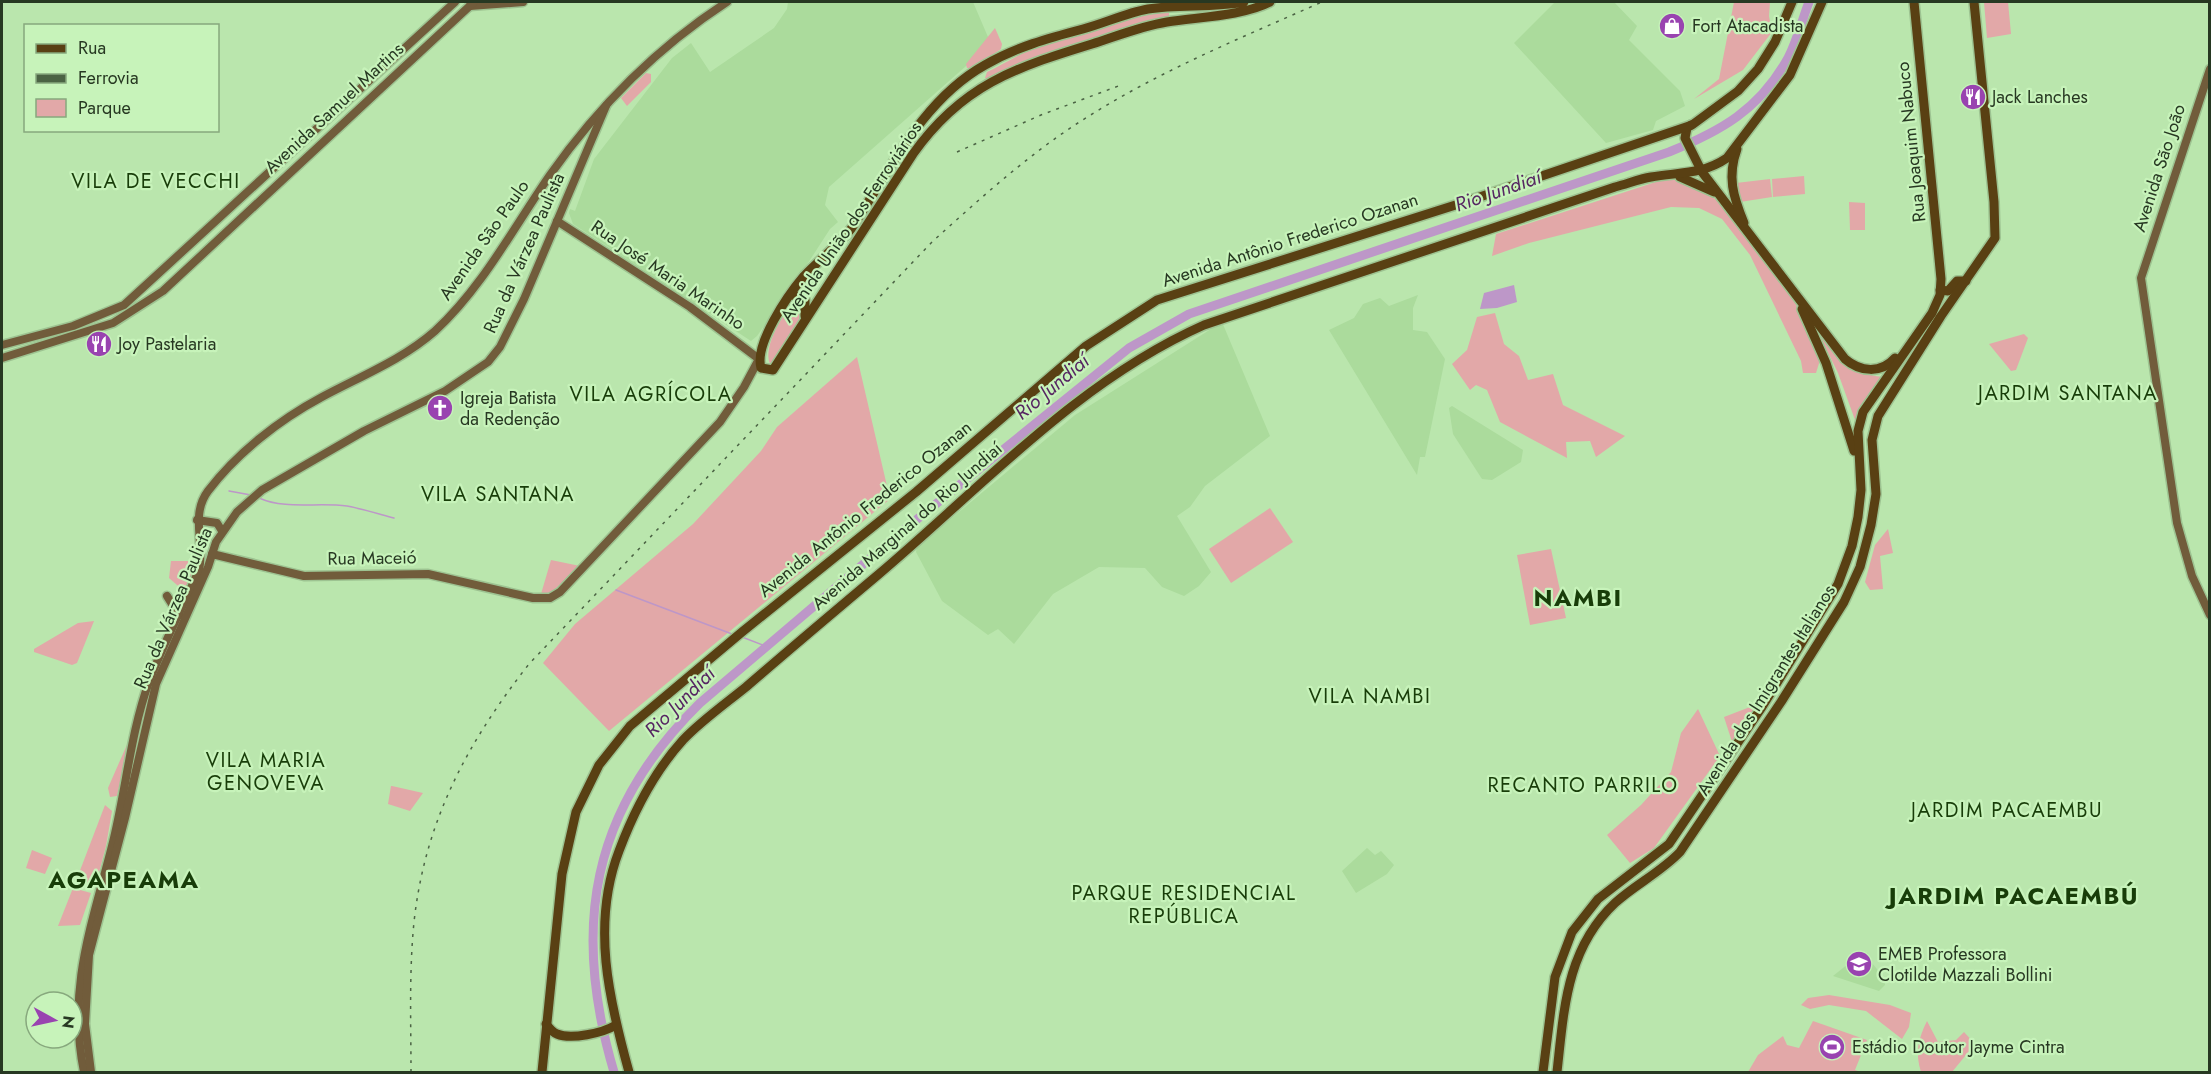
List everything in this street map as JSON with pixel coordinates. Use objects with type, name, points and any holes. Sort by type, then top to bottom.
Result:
[{"type":"main road","name":"Avenida Samuel Martins","points":[[2,345],[73,326],[124,305],[455,2]]},
{"type":"main road","points":[[472,4],[523,2]]},
{"type":"main road","name":"Avenida São Paulo","points":[[196,520],[206,494],[230,465],[249,448],[302,408],[397,359],[454,313],[553,172],[600,110],[678,38],[727,2]]},
{"type":"main road","name":"Avenida União dos Ferroviários","points":[[533,598],[550,598],[570,582],[720,422],[744,387],[759,358],[766,336],[791,294],[810,270],[838,245],[851,229],[931,110],[945,94],[983,65],[1048,38],[1128,14],[1244,2]]},
{"type":"main road","name":"Avenida União dos Ferroviários","points":[[759,358],[761,368],[772,370],[928,132],[957,104],[985,85],[1025,65],[1163,23],[1253,8],[1270,2]]},
{"type":"main road","name":"Avenida Antônio Frederico Ozanan","points":[[546,1024],[562,874],[576,812],[599,765],[630,726],[733,639],[916,492],[1086,346],[1157,300],[1465,202],[1692,125],[1738,91],[1758,69],[1775,42],[1791,2]]},
{"type":"main road","points":[[1700,168],[1727,158],[1790,75],[1822,2]]},
{"type":"main road","name":"Rua Joaquim Nabuco","points":[[1914,2],[1941,279]]},
{"type":"main road","name":"Avenida dos Imigrantes Italianos","points":[[1557,1072],[1566,990],[1576,958],[1599,920],[1617,902],[1666,866],[1680,852],[1768,723],[1835,619],[1850,590],[1865,549],[1875,494],[1872,440],[1878,416],[1941,316],[1995,238],[1996,224],[1974,2]]},
{"type":"main road","name":"Avenida Samuel Martins","points":[[2,358],[113,323],[163,291],[472,4]]},
{"type":"main road","points":[[1163,23],[1173,18],[1172,8]]},
{"type":"main road","points":[[983,65],[981,76],[985,85]]},
{"type":"main road","name":"Avenida São João","points":[[2210,69],[2140,278],[2180,540],[2210,615]]},
{"type":"main road","name":"Rua da Várzea Paulista","points":[[91,1072],[85,1024],[89,955],[125,818],[156,684],[222,531],[254,496],[380,423],[445,391],[488,362],[500,347],[519,309],[584,162],[606,106]]},
{"type":"main road","points":[[1692,125],[1686,129],[1685,138],[1716,193],[1839,351],[1855,367],[1868,370],[1885,367],[1904,351]]},
{"type":"main road","points":[[1739,142],[1733,160],[1731,188],[1747,230]]},
{"type":"main road","points":[[570,150],[584,162]]},
{"type":"main road","name":"Avenida Marginal do Rio Jundiaí","points":[[629,1072],[614,1027],[604,958],[609,895],[618,854],[652,779],[684,740],[899,557],[1037,434],[1107,380],[1176,337],[1204,325],[1615,187],[1700,168]]},
{"type":"main road","points":[[1668,175],[1699,183],[1716,193]]},
{"type":"main road","name":"Rua José Maria Marinho","points":[[557,221],[690,307],[759,358]]},
{"type":"main road","name":"Avenida dos Imigrantes Italianos","points":[[1543,1072],[1555,977],[1563,950],[1585,914],[1616,884],[1658,855],[1669,844],[1762,707],[1838,584],[1852,546],[1858,517],[1860,478],[1858,431],[1863,412],[1932,313],[1940,293],[1941,279]]},
{"type":"main road","points":[[1941,316],[1946,301],[1940,293],[1948,291],[1957,281],[1966,281]]},
{"type":"main road","points":[[791,294],[805,300],[806,311],[802,324]]},
{"type":"main road","points":[[1796,296],[1826,363],[1858,466]]},
{"type":"main road","points":[[1860,478],[1864,474],[1870,476],[1875,494]]},
{"type":"main road","points":[[196,520],[217,523],[222,531]]},
{"type":"main road","name":"Rua da Várzea Paulista","points":[[84,1072],[77,1017],[83,953],[112,846],[139,718],[149,682],[199,570],[202,553],[196,520]]},
{"type":"main road","name":"Rua Maceió","points":[[212,554],[304,576],[428,574],[533,598]]},
{"type":"main road","points":[[1838,584],[1850,590]]},
{"type":"main road","points":[[167,596],[179,615]]},
{"type":"main road","points":[[1774,688],[1781,694],[1781,702]]},
{"type":"main road","points":[[1762,707],[1764,721],[1768,723]]},
{"type":"main road","points":[[1555,977],[1564,979],[1566,990]]},
{"type":"main road","points":[[546,1024],[559,1035],[597,1032],[614,1027]]},
{"type":"main road","points":[[542,1072],[546,1024]]},
{"type":"shaded area","points":[[788,2],[973,2],[991,44],[829,187],[825,205],[838,222],[830,229],[795,283],[751,341],[573,224],[569,213],[570,209],[575,211],[594,159],[672,58],[691,43],[710,72],[774,28],[787,9]]},
{"type":"shaded area","points":[[1555,2],[1614,2],[1637,26],[1629,40],[1680,91],[1685,106],[1656,121],[1653,130],[1606,143],[1514,43]]},
{"type":"shaded area","points":[[1514,285],[1517,302],[1497,308],[1480,309],[1484,293]]},
{"type":"shaded area","points":[[1418,295],[1413,308],[1413,330],[1427,332],[1445,359],[1425,457],[1420,457],[1417,475],[1329,330],[1354,318],[1363,304],[1380,298],[1389,306]]},
{"type":"shaded area","points":[[1222,322],[1270,436],[1205,486],[1190,507],[1177,516],[1211,572],[1199,586],[1184,596],[1162,587],[1145,568],[1099,567],[1053,594],[1014,644],[998,629],[988,635],[942,601],[916,552],[917,547],[1075,415]]},
{"type":"shaded area","points":[[1452,406],[1523,450],[1521,462],[1492,480],[1482,479],[1453,434],[1449,408]]},
{"type":"shaded area","points":[[1367,848],[1375,855],[1381,851],[1394,865],[1387,874],[1356,893],[1342,871]]},
{"type":"shaded area","name":"EMEB Professora Clotilde Mazzali Bollini","points":[[1863,952],[1885,979],[1885,985],[1879,991],[1833,976]]},
{"type":"green space","points":[[1734,2],[1770,2],[1769,16],[1772,32],[1743,70],[1694,99],[1719,79]]},
{"type":"green space","points":[[1984,2],[2008,2],[2011,34],[1987,38]]},
{"type":"green space","points":[[1169,12],[1169,16],[1024,63],[988,79],[985,78],[987,72],[1032,49],[1063,37],[1118,21]]},
{"type":"green space","points":[[995,28],[1002,44],[1001,49],[974,68],[967,68],[966,64]]},
{"type":"green space","points":[[646,73],[651,74],[651,82],[627,106],[621,98]]},
{"type":"green space","points":[[1804,176],[1805,194],[1773,197],[1772,179]]},
{"type":"green space","points":[[1668,178],[1697,185],[1720,203],[1794,300],[1818,352],[1820,360],[1816,373],[1803,373],[1801,361],[1750,255],[1722,219],[1699,208],[1671,207],[1529,243],[1492,256],[1496,234]]},
{"type":"green space","points":[[1770,179],[1772,197],[1740,202],[1736,183]]},
{"type":"green space","points":[[1849,202],[1865,203],[1865,230],[1850,230]]},
{"type":"green space","points":[[797,300],[805,309],[775,360],[770,364],[768,357],[772,339],[786,312]]},
{"type":"green space","points":[[1495,313],[1504,344],[1519,356],[1528,380],[1553,374],[1563,405],[1625,436],[1596,457],[1590,441],[1566,442],[1567,458],[1500,422],[1487,390],[1476,385],[1470,390],[1452,364],[1467,350],[1477,317]]},
{"type":"green space","points":[[1816,328],[1843,363],[1860,372],[1884,377],[1855,420],[1838,373]]},
{"type":"green space","points":[[2024,334],[2028,338],[2016,370],[2011,371],[1989,344]]},
{"type":"green space","points":[[857,357],[890,499],[609,731],[543,663],[575,624],[693,524],[761,451],[777,427]]},
{"type":"green space","points":[[1270,508],[1293,542],[1231,583],[1209,549]]},
{"type":"green space","points":[[1888,529],[1893,553],[1880,556],[1883,589],[1870,590],[1865,582],[1875,545]]},
{"type":"green space","points":[[1551,549],[1566,618],[1530,625],[1517,555]]},
{"type":"green space","points":[[551,560],[580,566],[551,593],[541,594]]},
{"type":"green space","points":[[171,561],[193,561],[195,567],[185,592],[169,578]]},
{"type":"green space","points":[[94,621],[77,663],[72,665],[34,652],[34,649],[78,623]]},
{"type":"green space","points":[[1763,702],[1734,748],[1724,717]]},
{"type":"green space","points":[[1698,709],[1720,756],[1654,848],[1630,863],[1607,835],[1641,805],[1671,772],[1681,733]]},
{"type":"green space","points":[[129,740],[117,796],[110,797],[108,788]]},
{"type":"green space","points":[[391,786],[423,793],[410,811],[388,804]]},
{"type":"green space","points":[[105,805],[112,811],[106,846],[96,884],[91,886],[76,881]]},
{"type":"green space","points":[[32,850],[52,858],[45,874],[26,868]]},
{"type":"green space","points":[[73,888],[91,893],[80,925],[58,926]]},
{"type":"green space","points":[[1829,995],[1890,1005],[1911,1013],[1909,1027],[1902,1039],[1866,1011],[1829,1005],[1810,1009],[1801,1005],[1808,998]]},
{"type":"green space","name":"Estádio Doutor Jayme Cintra","points":[[1813,1021],[1867,1040],[1855,1070],[1861,1072],[1748,1072],[1758,1055],[1783,1036],[1787,1045],[1799,1048]]},
{"type":"green space","points":[[1927,1021],[1938,1042],[1956,1040],[1964,1032],[1975,1044],[1952,1072],[1921,1072],[1918,1046]]},
{"type":"waterway","name":"Rio Jundiaí","points":[[614,1072],[601,1019],[594,969],[594,920],[600,874],[614,829],[635,786],[663,744],[700,703],[900,533],[1129,348],[1189,314],[1669,152],[1705,136],[1737,117],[1764,92],[1777,76],[1797,38],[1809,2]]},
{"type":"waterway","points":[[229,491],[251,495]]},
{"type":"waterway","points":[[259,498],[280,504],[347,506],[394,518]]},
{"type":"waterway","points":[[616,590],[732,634]]},
{"type":"waterway","points":[[742,637],[768,647]]},
{"type":"railway","points":[[411,1072],[412,941],[420,885],[428,850],[452,785],[468,754],[486,723],[529,664],[933,241],[1008,175],[1047,144],[1117,99],[1203,55],[1322,2]]},
{"type":"railway","points":[[957,152],[1041,115],[1121,85]]},
{"type":"place","name":"Fort Atacadista","points":[[1672,26]]},
{"type":"place","name":"Jack Lanches","points":[[1973,97]]},
{"type":"place","name":"Joy Pastelaria","points":[[99,344]]},
{"type":"place","name":"Igreja Batista da Redenção","points":[[440,408]]},
{"type":"place","name":"EMEB Professora Clotilde Mazzali Bollini","points":[[1859,964]]},
{"type":"place","name":"Estádio Doutor Jayme Cintra","points":[[1832,1047]]},
{"type":"district","name":"VILA DE VECCHI","points":[[156,181]]},
{"type":"district","name":"JARDIM SANTANA","points":[[2068,393]]},
{"type":"district","name":"VILA AGRÍCOLA","points":[[651,394]]},
{"type":"district","name":"VILA SANTANA","points":[[498,494]]},
{"type":"district","name":"NAMBI","points":[[1578,597]]},
{"type":"district","name":"VILA NAMBI","points":[[1370,696]]},
{"type":"district","name":"VILA MARIA GENOVEVA","points":[[266,772]]},
{"type":"district","name":"RECANTO PARRILO","points":[[1583,785]]},
{"type":"district","name":"JARDIM PACAEMBU","points":[[2007,810]]},
{"type":"district","name":"AGAPEAMA","points":[[124,879]]},
{"type":"district","name":"JARDIM PACAEMBÚ","points":[[2014,895]]},
{"type":"district","name":"PARQUE RESIDENCIAL REPÚBLICA","points":[[1184,904]]}]
